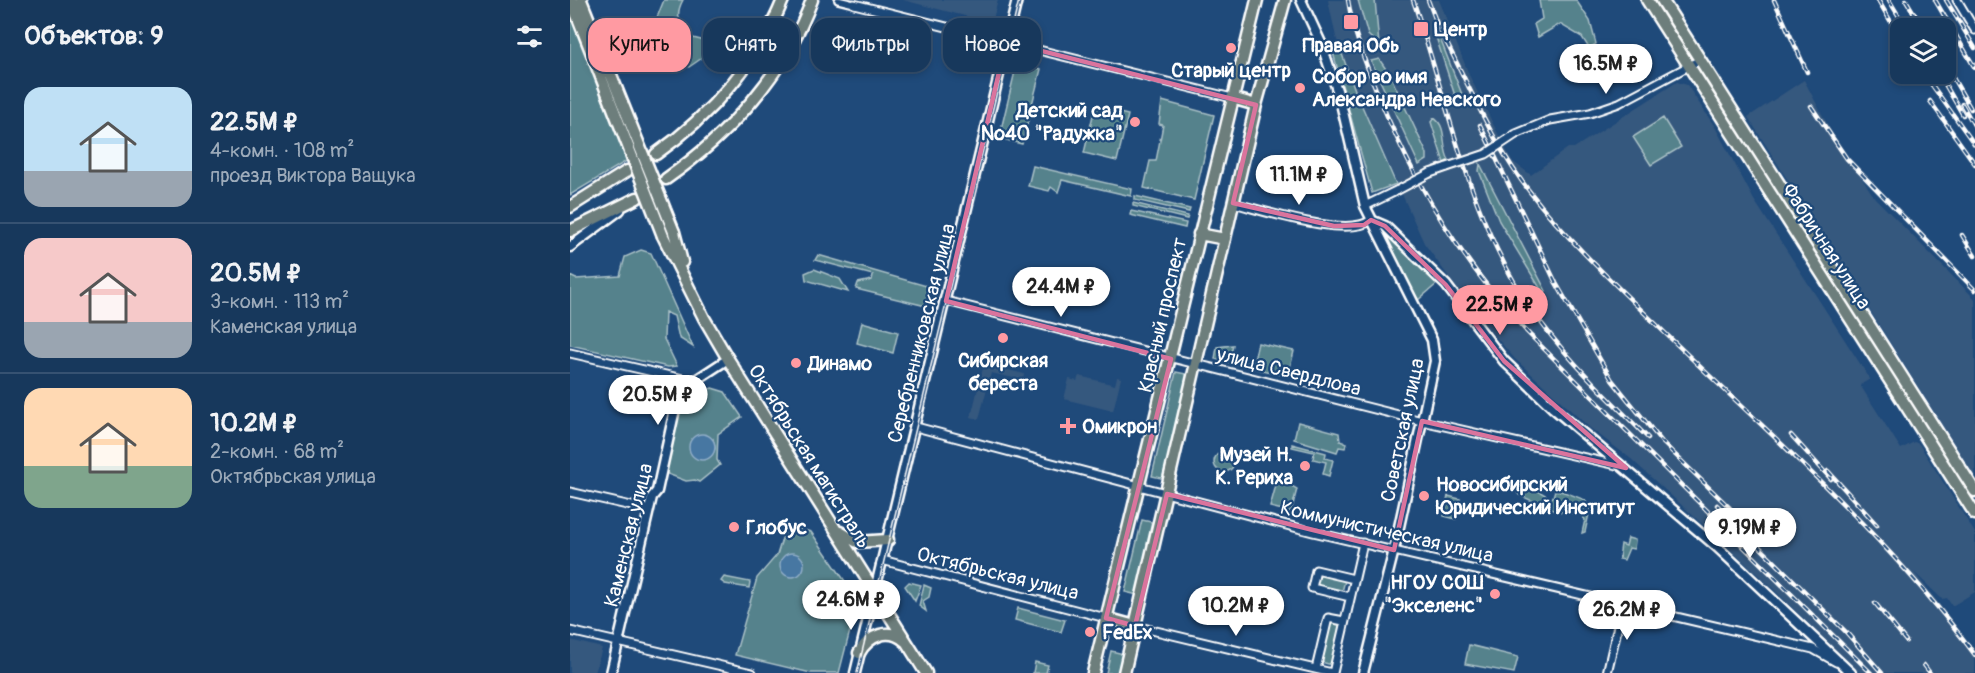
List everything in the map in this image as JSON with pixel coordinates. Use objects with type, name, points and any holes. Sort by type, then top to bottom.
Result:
[{"type":"main road","name":"Октябрьская магистраль","points":[[571,0],[668,234]]},
{"type":"main road","name":"Октябрьская магистраль","points":[[581,0],[688,285],[729,359],[926,673]]},
{"type":"main road","points":[[656,154],[710,107],[731,83],[765,36],[783,0]]},
{"type":"main road","points":[[666,179],[734,123],[764,87],[801,28],[812,0]]},
{"type":"main road","name":"Красный проспект","points":[[1093,673],[1257,0]]},
{"type":"main road","points":[[1124,673],[1256,105],[1285,0]]},
{"type":"main road","name":"Фабричная улица","points":[[1647,0],[1695,63],[1975,491]]},
{"type":"main road","name":"Фабричная улица","points":[[1662,0],[1695,63],[1975,514]]},
{"type":"main road","points":[[1232,98],[1256,105]]},
{"type":"main road","points":[[570,207],[627,171]]},
{"type":"main road","points":[[570,231],[637,198]]},
{"type":"main road","points":[[1199,234],[1226,240]]},
{"type":"main road","points":[[834,528],[857,542],[888,540]]},
{"type":"main road","points":[[1106,618],[1135,626]]},
{"type":"main road","points":[[859,652],[864,643],[880,634],[891,633],[907,642]]},
{"type":"street","points":[[838,0],[943,26]]},
{"type":"street","name":"Серебренниковская улица","points":[[1012,18],[1017,0]]},
{"type":"street","name":"Советская улица","points":[[1301,0],[1321,43],[1340,99],[1365,207],[1432,340],[1435,361],[1394,550],[1363,673]]},
{"type":"street","points":[[1957,0],[1975,30]]},
{"type":"street","points":[[1041,51],[1232,98]]},
{"type":"street","points":[[1365,207],[1430,173],[1485,154],[1516,134],[1550,120],[1590,113],[1619,104],[1695,63]]},
{"type":"street","name":"Серебренниковская улица","points":[[855,673],[916,427],[999,72]]},
{"type":"street","points":[[570,247],[637,198]]},
{"type":"street","points":[[1233,203],[1334,226],[1364,225],[1371,220],[1384,225],[1446,285],[1504,360],[1545,400],[1718,547],[1849,672]]},
{"type":"street","name":"улица Свердлова","points":[[946,301],[1422,421],[1626,468]]},
{"type":"street","points":[[570,353],[692,381]]},
{"type":"street","name":"Каменская улица","points":[[611,673],[652,497],[657,491],[677,400],[682,389],[692,381],[729,359]]},
{"type":"street","name":"Коммунистическая улица","points":[[916,427],[1139,487],[1363,543],[1814,649],[1849,672]]},
{"type":"street","points":[[570,492],[649,510]]},
{"type":"street","points":[[1135,626],[1332,673],[1363,543]]},
{"type":"street","name":"Октябрьская улица","points":[[882,560],[1106,618]]},
{"type":"street","points":[[1350,597],[1312,588],[1316,570],[1354,579]]},
{"type":"street","points":[[1607,673],[1623,604]]},
{"type":"street","points":[[1316,669],[1328,618],[1344,621]]},
{"type":"street","points":[[570,631],[752,673]]},
{"type":"highlighted area","points":[[1006,42],[1256,105],[1233,203],[1334,226],[1364,225],[1371,220],[1385,226],[1446,285],[1504,361],[1626,468],[1422,421],[1394,550],[1167,494],[1135,626],[1106,618],[1171,359],[946,301]]},
{"type":"shaded area","points":[[903,0],[998,0],[993,18],[973,18]]},
{"type":"shaded area","points":[[1328,0],[1439,0],[1470,77],[1512,161],[1531,175],[1568,148],[1574,148],[1677,82],[1687,85],[1715,127],[1754,200],[1870,379],[1860,385],[1901,449],[1914,442],[1919,444],[1975,533],[1975,592],[1952,606],[1947,598],[1942,599],[1914,572],[1975,650],[1975,673],[1860,673],[1768,584],[1630,458],[1590,428],[1515,359],[1475,313],[1424,243],[1355,90],[1336,37]]},
{"type":"shaded area","points":[[1804,80],[1834,137],[1875,198],[1975,299],[1975,477],[1748,117]]},
{"type":"shaded area","points":[[984,364],[1024,374],[1023,380],[991,373],[979,419],[971,417]]},
{"type":"shaded area","points":[[1079,376],[1115,385],[1117,377],[1121,378],[1113,411],[1064,399],[1069,379],[1077,381]]},
{"type":"shaded area","points":[[702,434],[711,438],[715,447],[711,456],[702,460],[693,456],[689,447],[693,438]]},
{"type":"shaded area","points":[[792,553],[797,554],[803,560],[803,570],[797,576],[792,577],[787,576],[781,570],[780,565],[781,560],[787,554]]},
{"type":"shaded area","points":[[570,640],[602,648],[595,673],[570,673]]},
{"type":"green space","points":[[570,0],[588,39],[588,72],[603,72],[640,153],[570,195]]},
{"type":"green space","points":[[664,0],[683,0],[679,18],[657,18]]},
{"type":"green space","points":[[1358,0],[1375,0],[1379,45],[1368,35]]},
{"type":"green space","points":[[1539,0],[1576,0],[1590,21],[1596,44],[1589,48],[1582,37],[1560,24],[1538,37],[1534,24],[1542,19]]},
{"type":"green space","points":[[1439,36],[1463,97],[1456,99],[1436,37]]},
{"type":"green space","points":[[691,38],[703,40],[702,58],[691,66]]},
{"type":"green space","points":[[1339,46],[1355,90],[1396,184],[1372,193],[1332,49]]},
{"type":"green space","points":[[1379,59],[1390,75],[1427,154],[1427,160],[1419,165],[1371,61]]},
{"type":"green space","points":[[1015,72],[1040,72],[1022,144],[999,138]]},
{"type":"green space","points":[[1162,101],[1214,115],[1194,200],[1144,188],[1150,161],[1156,161],[1163,125],[1159,124]]},
{"type":"green space","points":[[1095,107],[1128,115],[1117,161],[1084,153]]},
{"type":"green space","points":[[1434,118],[1443,132],[1449,160],[1444,163],[1431,122]]},
{"type":"green space","points":[[1663,118],[1681,147],[1651,165],[1633,137]]},
{"type":"green space","points":[[1480,164],[1546,291],[1543,293],[1499,221],[1479,171]]},
{"type":"green space","points":[[1033,166],[1132,189],[1131,196],[1062,180],[1058,192],[1051,187],[1049,191],[1028,186]]},
{"type":"green space","points":[[1135,196],[1190,209],[1189,212],[1135,200]]},
{"type":"green space","points":[[1133,203],[1188,216],[1187,219],[1133,206]]},
{"type":"green space","points":[[1131,211],[1186,223],[1185,228],[1130,215]]},
{"type":"green space","points":[[1387,233],[1438,283],[1418,300],[1382,236]]},
{"type":"green space","points":[[641,250],[651,253],[693,347],[679,338],[674,316],[665,312],[664,339],[677,366],[668,367],[570,345],[570,276],[576,279],[620,276],[625,257]]},
{"type":"green space","points":[[818,255],[930,287],[926,306],[856,289],[858,283],[872,280],[873,275],[815,260]]},
{"type":"green space","points":[[814,269],[840,279],[848,292],[806,280],[805,273]]},
{"type":"green space","points":[[862,322],[898,332],[893,353],[857,343]]},
{"type":"green space","points":[[1258,343],[1294,351],[1288,376],[1215,359],[1217,347],[1233,345],[1230,358],[1253,364]]},
{"type":"green space","points":[[1176,372],[1191,375],[1166,479],[1152,476]]},
{"type":"green space","points":[[712,388],[725,392],[742,417],[718,434],[717,460],[720,465],[699,482],[686,481],[665,473],[676,410],[687,399]],"holes":[[[713,439],[715,448],[708,458],[696,458]]]},
{"type":"green space","points":[[1298,422],[1339,433],[1340,441],[1347,443],[1345,448],[1339,447],[1337,452],[1294,439]]},
{"type":"green space","points":[[1292,444],[1326,453],[1325,458],[1333,460],[1329,476],[1323,474],[1326,462],[1313,459],[1314,452],[1292,447]]},
{"type":"green space","points":[[1224,452],[1231,455],[1234,462],[1231,469],[1224,472],[1217,469],[1214,462],[1217,455]]},
{"type":"green space","points":[[1278,478],[1297,489],[1291,512],[1270,507]]},
{"type":"green space","points":[[1527,484],[1550,498],[1553,497],[1555,490],[1585,500],[1590,509],[1585,532],[1582,533],[1585,520],[1581,514],[1555,511],[1519,495],[1517,492],[1520,485]]},
{"type":"green space","points":[[1448,496],[1460,499],[1456,519],[1444,516]]},
{"type":"green space","points":[[1142,520],[1156,523],[1138,595],[1125,592]]},
{"type":"green space","points":[[786,526],[811,532],[858,600],[839,673],[811,673],[735,655],[757,578],[777,555]]},
{"type":"green space","points":[[1628,538],[1635,540],[1634,549],[1629,548],[1624,560],[1619,559],[1621,544],[1626,546]]},
{"type":"green space","points":[[1316,570],[1346,577],[1341,595],[1312,588]]},
{"type":"green space","points":[[724,577],[750,582],[749,588],[725,584],[721,581]]},
{"type":"green space","points":[[909,582],[921,585],[915,601],[905,586]]},
{"type":"green space","points":[[924,585],[931,588],[929,597],[923,601],[926,611],[919,606]]},
{"type":"green space","points":[[1018,608],[1065,620],[1061,632],[1015,620]]},
{"type":"green space","points":[[1330,621],[1341,623],[1332,665],[1321,662]]},
{"type":"green space","points":[[1469,645],[1518,657],[1514,673],[1465,664]]},
{"type":"green space","points":[[1111,651],[1124,654],[1120,673],[1106,673]]},
{"type":"green space","points":[[1035,662],[1048,665],[1046,673],[1033,673]]},
{"type":"tram line","points":[[857,673],[1019,0]]},
{"type":"railway","points":[[1348,0],[1364,58],[1391,125],[1423,190],[1482,280],[1530,335],[1871,673]]},
{"type":"railway","points":[[1413,0],[1462,160],[1491,237],[1510,275],[1532,310],[1558,344],[1587,377],[1648,438]]},
{"type":"railway","points":[[1428,0],[1442,37]]},
{"type":"railway","points":[[1774,0],[1807,72]]},
{"type":"railway","points":[[1878,0],[1890,20]]},
{"type":"railway","points":[[1889,0],[1900,18]]},
{"type":"railway","points":[[1906,0],[1917,18]]},
{"type":"railway","points":[[1935,0],[1975,68]]},
{"type":"railway","points":[[1946,0],[1975,48]]},
{"type":"railway","points":[[1440,30],[1504,154],[1545,211],[1612,281],[1866,527],[1941,611],[1975,655]]},
{"type":"railway","points":[[1956,83],[1971,109]]},
{"type":"railway","points":[[1931,84],[1975,145]]},
{"type":"railway","points":[[1945,84],[1963,115]]},
{"type":"railway","points":[[1930,101],[1975,164]]},
{"type":"railway","points":[[1962,104],[1975,127]]},
{"type":"railway","points":[[1811,106],[1847,159],[1975,290]]},
{"type":"railway","points":[[1480,125],[1556,283],[1612,380],[1662,442],[1730,508]]},
{"type":"railway","points":[[1962,235],[1975,256]]},
{"type":"railway","points":[[1791,435],[1831,479]]},
{"type":"railway","points":[[1828,471],[1877,525]]},
{"type":"railway","points":[[1717,505],[1846,632],[1882,673]]},
{"type":"railway","points":[[1875,603],[1906,641]]},
{"type":"railway","points":[[1924,665],[1930,673]]},
{"type":"place","name":"Правая Обь","points":[[1351,22]]},
{"type":"place","name":"Центр","points":[[1421,29]]},
{"type":"place","name":"Старый центр","points":[[1231,48]]},
{"type":"place","name":"Собор во имя Александра Невского","points":[[1300,88]]},
{"type":"place","name":"Детский сад №40 \"Радужка\"","points":[[1135,122]]},
{"type":"place","name":"Сибирская береста","points":[[1003,338]]},
{"type":"place","name":"Динамо","points":[[796,363]]},
{"type":"place","name":"Омикрон","points":[[1068,426]]},
{"type":"place","name":"Музей Н. К. Рериха","points":[[1305,466]]},
{"type":"place","name":"Новосибирский Юридический Институт","points":[[1424,496]]},
{"type":"place","name":"Глобус","points":[[734,527]]},
{"type":"place","name":"НГОУ СОШ \"Экселенс\"","points":[[1495,594]]},
{"type":"place","name":"FedEx","points":[[1090,632]]}]
